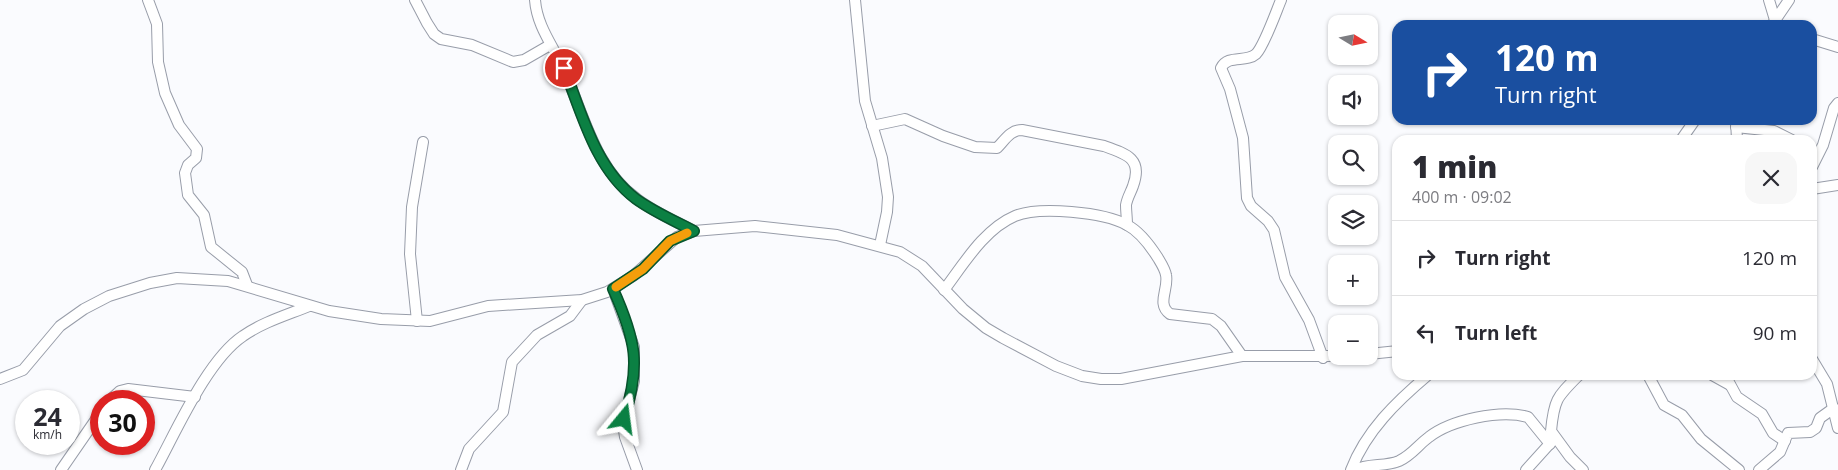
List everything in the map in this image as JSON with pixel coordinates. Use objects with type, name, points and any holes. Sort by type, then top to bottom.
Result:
[{"type":"street","points":[[148,0],[157,24],[158,62],[170,109],[197,149],[196,158],[188,165],[185,173],[188,195],[204,215],[211,246],[242,272],[247,285]]},
{"type":"street","points":[[415,0],[430,29],[441,39],[472,45],[513,62],[524,60],[550,45]]},
{"type":"street","points":[[535,0],[540,23],[550,45],[564,68],[588,134],[611,174],[636,199],[694,231]]},
{"type":"street","points":[[855,0],[864,90],[882,158],[888,197],[880,245]]},
{"type":"street","points":[[1281,0],[1258,53],[1227,62],[1221,68],[1230,89],[1243,138],[1247,198],[1251,206],[1263,216],[1274,230],[1285,277],[1309,320],[1323,358]]},
{"type":"street","points":[[1769,0],[1776,20]]},
{"type":"street","points":[[1778,20],[1789,0]]},
{"type":"street","points":[[1817,41],[1838,47]]},
{"type":"street","points":[[1817,150],[1838,102]]},
{"type":"street","points":[[872,126],[905,119],[943,136],[988,150],[997,148],[1010,133],[1022,130],[1117,151],[1134,160],[1137,167],[1136,177],[1126,203],[1127,224]]},
{"type":"street","points":[[1741,125],[1774,131],[1782,135]]},
{"type":"street","points":[[417,322],[410,254],[412,207],[423,142]]},
{"type":"street","points":[[1817,188],[1838,185]]},
{"type":"street","points":[[944,290],[973,252],[991,233],[1014,216],[1036,211],[1064,211],[1112,219],[1127,224],[1147,244],[1164,270],[1166,285],[1163,305],[1165,310],[1170,314],[1207,318],[1216,321],[1242,356]]},
{"type":"street","points":[[0,379],[23,370],[60,326],[84,309],[129,288],[177,278],[205,278],[247,285],[310,306],[382,319],[417,322],[437,320],[470,310],[502,304],[582,300],[613,289],[643,269],[670,241],[694,231],[755,226],[837,235],[880,245],[911,258],[922,266],[944,290],[986,328],[1056,366],[1082,376],[1101,379],[1121,379],[1242,356],[1328,357]]},
{"type":"street","points":[[613,289],[634,348],[634,381],[623,424],[625,437],[636,470]]},
{"type":"street","points":[[461,470],[469,449],[502,412],[512,362],[537,335],[570,316],[582,300]]},
{"type":"street","points":[[155,470],[195,397],[219,359],[242,336],[310,306]]},
{"type":"street","points":[[1378,353],[1392,352]]},
{"type":"street","points":[[1817,367],[1827,384],[1835,405],[1838,428]]},
{"type":"street","points":[[1350,470],[1378,423],[1423,380]]},
{"type":"street","points":[[1526,470],[1552,441],[1551,430],[1554,404],[1558,396],[1574,380]]},
{"type":"street","points":[[1651,380],[1664,405],[1682,415],[1701,439],[1734,468]]},
{"type":"street","points":[[1721,380],[1730,385]]},
{"type":"street","points":[[1728,380],[1737,397],[1762,414],[1773,433],[1785,441]]},
{"type":"street","points":[[155,393],[195,397]]},
{"type":"street","points":[[1759,470],[1780,452],[1788,433],[1805,434],[1816,428],[1820,418],[1835,405]]},
{"type":"street","points":[[1355,470],[1398,462],[1412,454],[1428,438],[1449,425],[1480,418],[1512,415],[1528,417],[1584,470]]},
{"type":"street","points":[[61,470],[90,428]]},
{"type":"slow traffic","points":[[616,287],[643,269],[670,241],[687,233]]},
{"type":"route","points":[[564,68],[588,134],[611,174],[636,199],[694,231],[670,241],[643,269],[613,289],[623,310],[636,362],[634,381],[624,419]]}]
